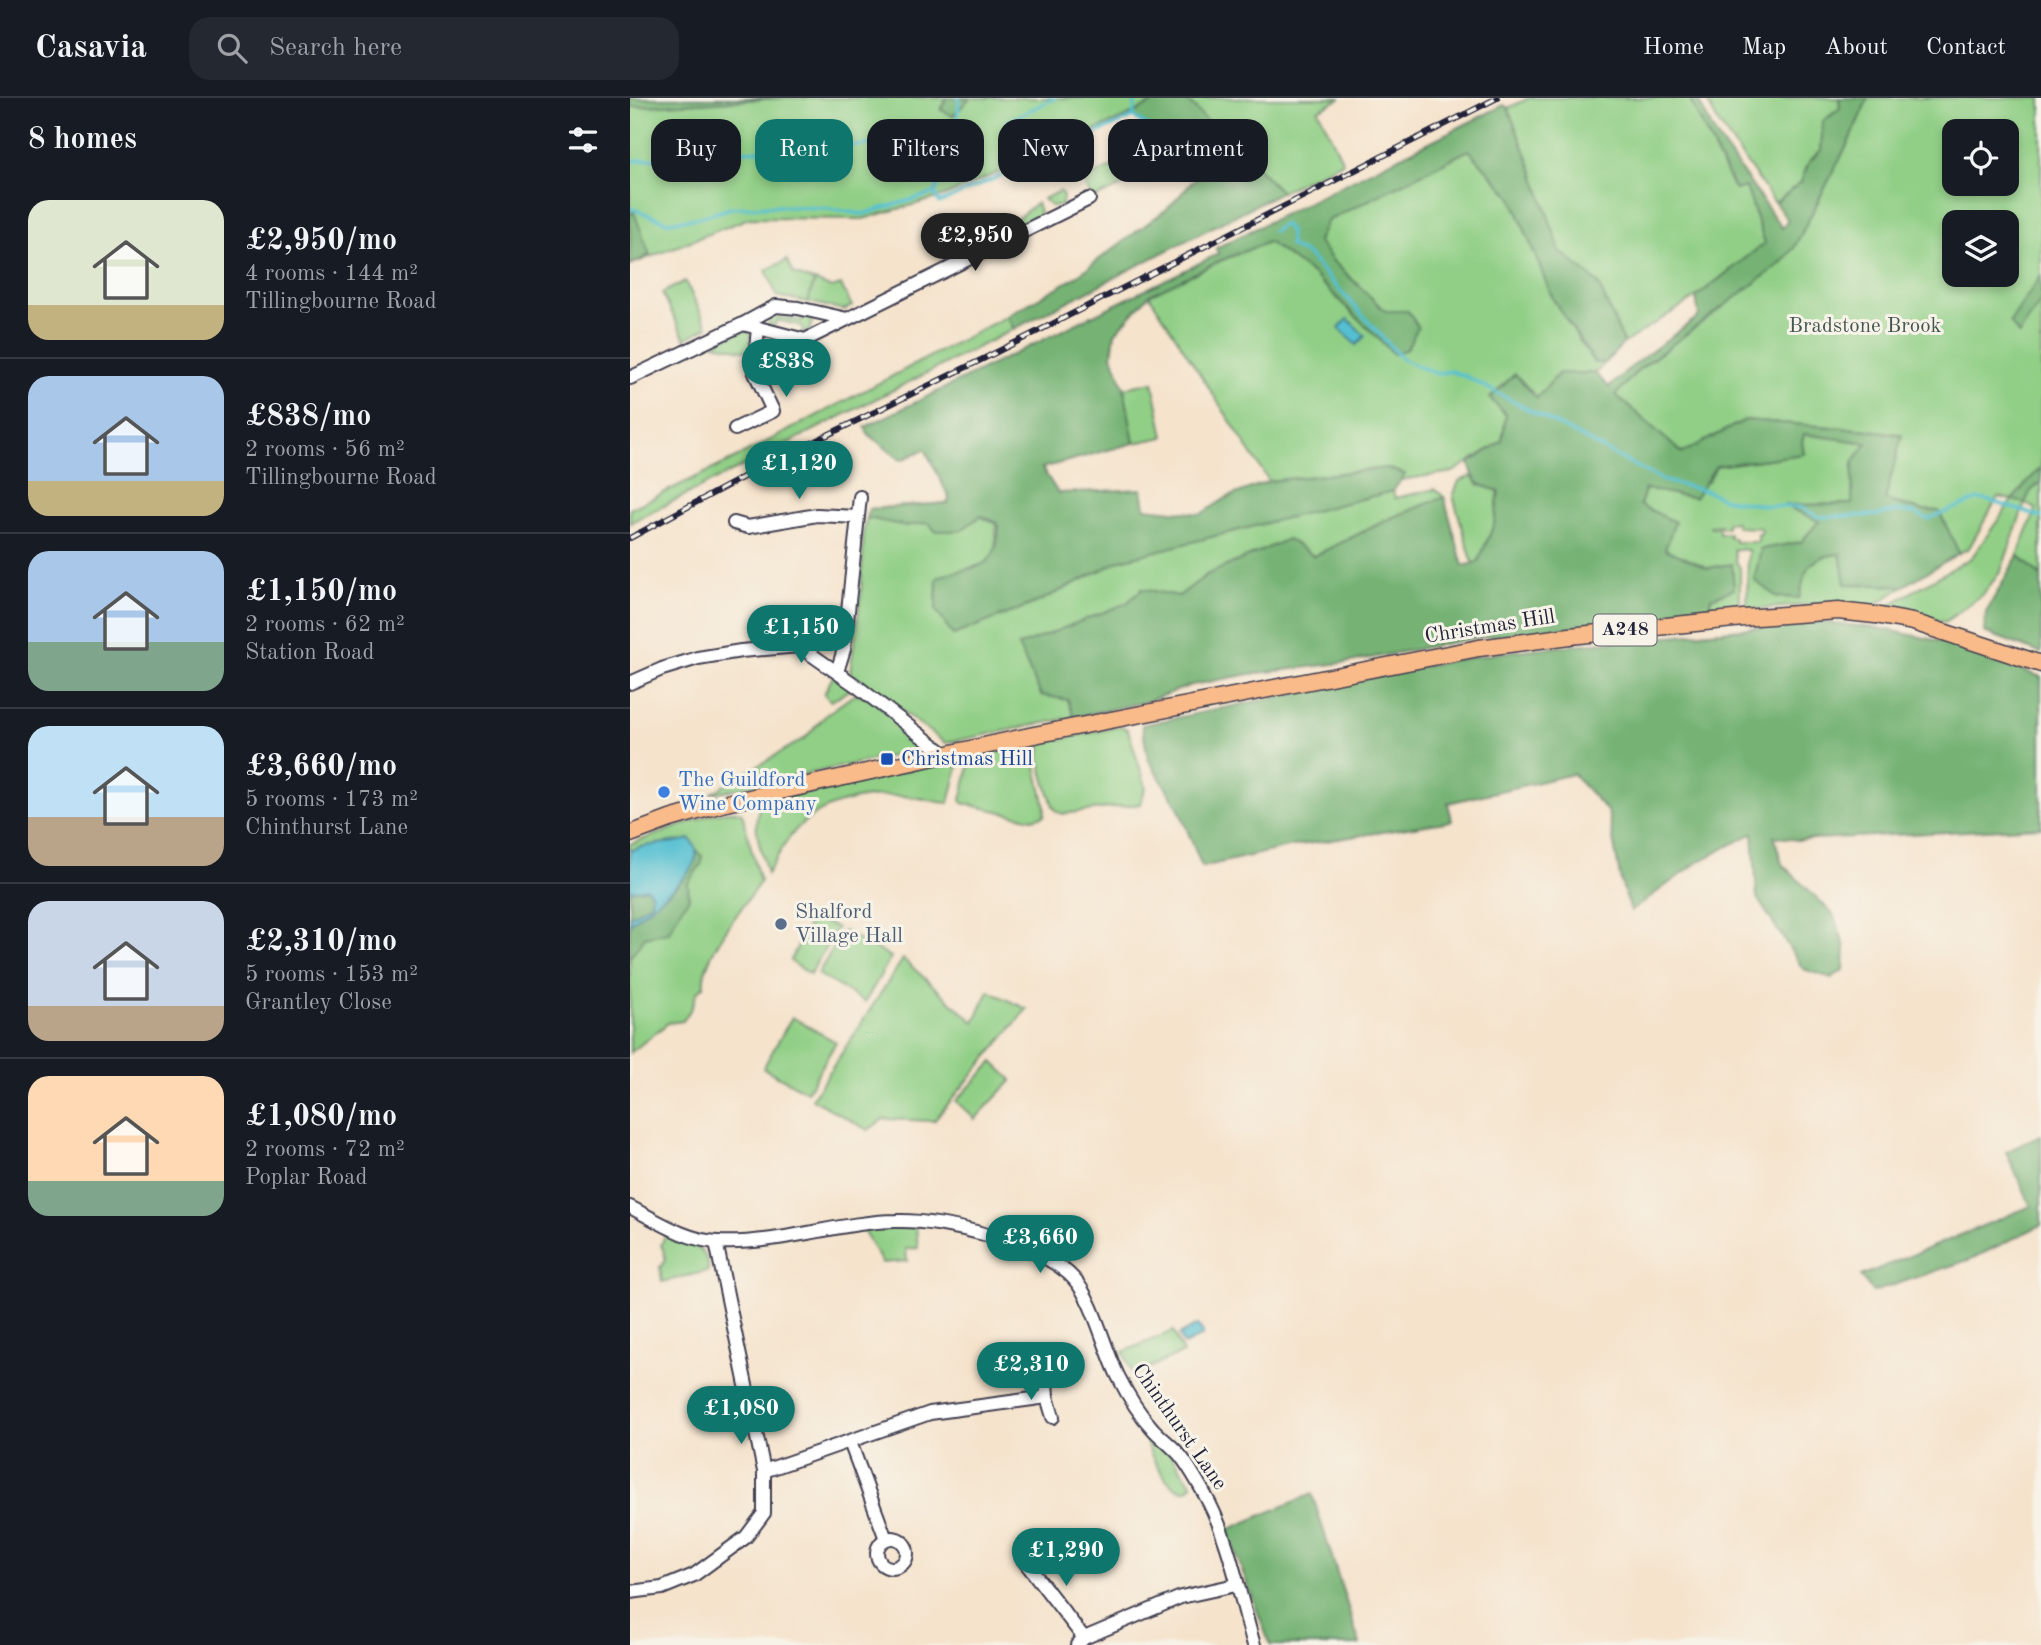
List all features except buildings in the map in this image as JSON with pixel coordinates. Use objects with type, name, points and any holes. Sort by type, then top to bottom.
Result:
[{"type":"main road","name":"Christmas Hill","points":[[946,755],[1034,735],[1487,647],[1794,613],[1838,611],[1913,622],[2041,664]]},
{"type":"main road","name":"A248","points":[[630,834],[722,804],[946,755]]},
{"type":"street","points":[[743,324],[805,340],[1089,199]]},
{"type":"street","points":[[630,378],[776,306],[847,319]]},
{"type":"street","points":[[735,429],[773,411],[754,371],[758,328]]},
{"type":"street","points":[[837,672],[844,649],[860,497]]},
{"type":"street","points":[[734,523],[748,527],[817,515],[857,517]]},
{"type":"street","points":[[630,683],[693,659],[785,646],[803,647],[946,755]]},
{"type":"street","name":"Chinthurst Lane","points":[[630,1207],[676,1231],[716,1242],[763,1239],[838,1226],[898,1220],[935,1223],[1015,1244],[1050,1262],[1074,1279],[1086,1300],[1117,1374],[1132,1400],[1151,1427],[1180,1455],[1206,1497],[1220,1526],[1254,1645]]},
{"type":"street","points":[[630,1592],[662,1588],[694,1575],[746,1537],[764,1513],[764,1471],[716,1242]]},
{"type":"street","points":[[1046,1380],[1047,1398],[1054,1417]]},
{"type":"street","points":[[764,1471],[930,1413],[1047,1398]]},
{"type":"street","points":[[850,1441],[886,1539]]},
{"type":"street","points":[[1022,1558],[1080,1642],[1181,1597],[1236,1585]]},
{"type":"green space","points":[[630,98],[783,98],[630,107]]},
{"type":"green space","points":[[783,98],[946,98],[941,110],[970,98],[1162,98],[1121,119],[1108,119],[1108,125],[1094,131],[1094,119],[998,119],[998,172],[984,179],[984,119],[867,119],[867,182],[976,182],[944,196],[863,219],[749,218],[630,265],[630,107]]},
{"type":"green space","points":[[946,98],[970,98],[953,116],[941,110]]},
{"type":"green space","points":[[1161,98],[1185,98],[1205,119],[1136,119],[1130,115]]},
{"type":"green space","points":[[1185,98],[1341,98],[1318,110],[1343,162],[1281,192],[1268,179],[1268,119],[1205,119]]},
{"type":"green space","points":[[1529,98],[1689,98],[1734,189],[1746,186],[1765,243],[1696,297],[1624,343],[1598,283],[1560,251],[1508,108]]},
{"type":"green space","points":[[1689,98],[1697,98],[1715,134],[1782,228],[1788,220],[1775,203],[1801,182],[1809,162],[1821,150],[1823,121],[1840,109],[1839,98],[1868,98],[1794,248],[1780,264],[1638,370],[1616,395],[1682,453],[1745,420],[1902,435],[1885,500],[1921,510],[1939,511],[1959,553],[1904,586],[1845,584],[1840,554],[1821,558],[1810,566],[1799,598],[1777,597],[1754,580],[1761,549],[1801,542],[1819,521],[1784,505],[1852,504],[1853,462],[1867,443],[1804,434],[1804,454],[1716,466],[1695,498],[1645,489],[1640,505],[1675,522],[1665,549],[1708,568],[1732,564],[1734,589],[1711,598],[1708,612],[1475,638],[1350,662],[1250,674],[1192,685],[1145,702],[1074,717],[1068,700],[1041,695],[1018,646],[1127,603],[1142,589],[1179,596],[1208,574],[1288,539],[1314,556],[1391,518],[1444,497],[1463,566],[1478,562],[1494,525],[1499,491],[1479,483],[1473,476],[1469,463],[1502,441],[1506,415],[1490,398],[1515,374],[1537,398],[1559,373],[1595,373],[1609,387],[1637,362],[1699,316],[1696,297],[1765,243],[1746,187],[1735,190]]},
{"type":"green space","points":[[1705,98],[1839,98],[1840,108],[1823,121],[1821,150],[1809,162],[1801,182],[1775,203],[1719,124]]},
{"type":"green space","name":"Bradstone Brook","points":[[1868,98],[2041,98],[2041,576],[2018,555],[2036,509],[2025,503],[2001,571],[1983,594],[1945,622],[1889,609],[1888,606],[1972,557],[2012,500],[1998,497],[1969,548],[1959,553],[1939,511],[1921,510],[1885,500],[1901,434],[1745,420],[1682,453],[1615,395],[1638,370],[1780,264],[1794,248]]},
{"type":"green space","points":[[1504,105],[1508,108],[1534,174],[1560,251],[1598,283],[1624,343],[1606,362],[1595,363],[1553,299],[1512,198],[1469,150],[1327,221],[1318,241],[1333,261],[1385,311],[1408,311],[1418,327],[1407,349],[1394,354],[1314,275],[1268,242],[1222,260],[1149,295],[1115,333],[1112,355],[1124,388],[1134,443],[1042,468],[1058,493],[1142,489],[1145,508],[1201,514],[1228,497],[1269,481],[1387,468],[1405,474],[1393,491],[1121,560],[1040,601],[953,635],[936,610],[937,579],[983,564],[990,559],[999,526],[981,516],[960,531],[935,531],[929,523],[905,526],[867,518],[869,509],[948,503],[949,497],[925,449],[901,460],[868,434],[865,427],[1218,254],[1216,248]]},
{"type":"green space","points":[[1469,149],[1512,198],[1553,299],[1594,363],[1606,362],[1595,373],[1559,373],[1537,398],[1514,375],[1490,398],[1506,415],[1502,441],[1453,472],[1401,480],[1405,474],[1387,468],[1269,481],[1149,295],[1222,260],[1268,242],[1314,275],[1346,304],[1385,311],[1333,261],[1318,241],[1327,221]]},
{"type":"green space","points":[[1108,168],[1108,182],[1131,182],[1093,199],[1083,182],[1094,182],[1094,175]]},
{"type":"green space","points":[[1268,179],[1281,192],[1014,329],[1007,316],[1074,278],[1168,208],[1192,182],[1268,182]]},
{"type":"green space","points":[[1060,191],[1063,196],[1062,206],[1051,206],[1043,199]]},
{"type":"green space","points":[[1037,203],[1040,213],[1037,218],[1011,230],[1008,225]]},
{"type":"green space","points":[[634,212],[650,255],[630,265],[630,214]]},
{"type":"green space","points":[[787,260],[794,274],[814,281],[807,302],[777,296],[766,270]]},
{"type":"green space","points":[[2041,275],[2041,301],[2019,335],[2010,322]]},
{"type":"green space","points":[[685,281],[708,327],[685,339],[662,293]]},
{"type":"green space","points":[[815,281],[832,288],[841,285],[852,306],[844,310],[808,302]]},
{"type":"green space","points":[[779,308],[778,316],[802,321],[804,313],[812,321],[811,329],[802,334],[802,326],[777,320],[773,328],[769,323],[769,314]]},
{"type":"green space","points":[[1007,316],[1014,329],[630,523],[630,509],[732,460]]},
{"type":"green space","points":[[738,331],[749,331],[752,352],[714,344]]},
{"type":"green space","points":[[769,336],[796,342],[796,349],[778,358],[759,354],[764,338]]},
{"type":"green space","points":[[1153,382],[1164,437],[1134,443],[1124,388]]},
{"type":"green space","points":[[1804,434],[1868,443],[1853,462],[1852,504],[1786,506],[1820,521],[1801,542],[1761,549],[1807,568],[1821,556],[1840,554],[1846,584],[1904,586],[1872,607],[1826,603],[1747,610],[1748,550],[1734,549],[1740,568],[1740,609],[1708,612],[1711,598],[1708,568],[1664,549],[1640,505],[1646,488],[1708,482],[1716,466],[1804,454]],"holes":[[[1736,522],[1737,527],[1761,528],[1758,542],[1735,542],[1734,538],[1729,538],[1729,533],[1719,534],[1719,528],[1710,526],[1721,525],[1722,528],[1727,528],[1727,523]]]},
{"type":"green space","points":[[2041,467],[2041,482],[2030,492],[2025,503],[2012,500]]},
{"type":"green space","points":[[1472,476],[1479,485],[1499,491],[1494,525],[1478,562],[1473,564],[1453,496],[1459,481]]},
{"type":"green space","points":[[1435,489],[1444,497],[1391,518],[1314,556],[1208,574],[1179,596],[1142,589],[1127,603],[1068,700],[1074,717],[945,743],[850,672],[861,595],[864,530],[869,509],[949,503],[997,524],[992,558],[981,565],[937,579],[936,610],[953,635],[1040,601],[1121,559],[1393,491],[1395,498]]},
{"type":"green space","points":[[2018,555],[2041,576],[2041,653],[1984,632],[1986,612]]},
{"type":"green space","points":[[1816,622],[1878,628],[1954,644],[2041,677],[2041,827],[1797,840],[1774,836],[1782,864],[1833,914],[1845,947],[1844,970],[1831,978],[1803,969],[1757,898],[1753,833],[1698,862],[1631,911],[1621,882],[1608,812],[1573,774],[1448,803],[1452,821],[1288,847],[1202,867],[1178,807],[1148,759],[1142,725],[1454,660],[1513,651]]},
{"type":"green space","points":[[834,674],[847,684],[849,690],[831,701],[824,694]]},
{"type":"green space","points":[[855,694],[865,695],[924,741],[925,749],[710,794],[805,738],[827,714]]},
{"type":"green space","points":[[1122,726],[1128,730],[1146,787],[1140,804],[1062,814],[1056,811],[1041,766],[1042,743]]},
{"type":"green space","points":[[1024,745],[1032,748],[1045,807],[1044,816],[1032,819],[963,803],[961,800],[970,762],[974,757]]},
{"type":"green space","points":[[945,762],[956,763],[958,766],[949,803],[886,796],[857,799],[829,807],[804,822],[794,832],[767,874],[757,827],[759,809],[763,802]]},
{"type":"green space","points":[[733,811],[742,813],[760,882],[716,947],[705,974],[704,986],[697,992],[683,1021],[668,1023],[630,1053],[630,844],[713,814]]},
{"type":"green space","points":[[696,849],[702,856],[702,863],[688,883],[689,898],[669,932],[645,937],[630,957],[630,924],[688,873]]},
{"type":"green space","points":[[647,888],[652,895],[651,903],[630,917],[630,891]]},
{"type":"green space","points":[[813,916],[837,928],[810,974],[790,961]]},
{"type":"green space","points":[[843,931],[891,957],[865,1002],[818,974]]},
{"type":"green space","points":[[903,959],[974,1022],[989,991],[1027,1009],[934,1121],[884,1119],[868,1130],[812,1099]]},
{"type":"green space","points":[[792,1017],[836,1042],[807,1092],[763,1068]]},
{"type":"green space","points":[[993,1062],[1012,1080],[975,1119],[956,1101]]},
{"type":"green space","points":[[2041,1135],[2041,1225],[1971,1259],[1873,1292],[1861,1276],[2031,1206],[2006,1152]]},
{"type":"green space","points":[[916,1227],[918,1248],[906,1249],[907,1261],[882,1263],[862,1228]]},
{"type":"green space","points":[[666,1233],[701,1250],[708,1263],[708,1271],[662,1282],[660,1267],[665,1257],[661,1245]]},
{"type":"green space","points":[[1173,1331],[1183,1353],[1133,1375],[1123,1352]]},
{"type":"green space","points":[[1152,1434],[1158,1436],[1192,1485],[1185,1490],[1178,1489],[1171,1483],[1157,1465],[1145,1438]]},
{"type":"green space","points":[[1312,1494],[1360,1645],[1270,1645],[1227,1530]]},
{"type":"water","points":[[1348,319],[1365,336],[1356,345],[1339,328]]},
{"type":"water","points":[[690,839],[696,849],[696,859],[690,869],[682,880],[630,924],[630,917],[651,903],[652,895],[647,888],[630,891],[630,851],[643,846]]},
{"type":"water","points":[[1197,1325],[1203,1333],[1202,1336],[1184,1345],[1179,1335]]},
{"type":"waterway","points":[[935,193],[956,140],[959,98]]},
{"type":"waterway","points":[[1012,119],[1055,98]]},
{"type":"waterway","points":[[1133,98],[1133,116]]},
{"type":"waterway","points":[[1128,119],[1136,119]]},
{"type":"waterway","points":[[935,193],[939,203],[1108,128]]},
{"type":"waterway","points":[[630,161],[742,151],[867,145]]},
{"type":"waterway","points":[[630,208],[668,222],[698,218],[731,208],[774,206],[822,208],[863,214],[935,193]]},
{"type":"waterway","points":[[1273,231],[1284,224],[1290,232],[1290,246],[1308,255],[1402,359],[1437,374],[1450,371],[1465,376],[1664,481],[1707,491],[1724,499],[1768,506],[1800,507],[1818,517],[1878,515],[1898,511],[1915,513],[1928,519],[1978,499],[2041,517]]},
{"type":"railway","points":[[630,538],[762,467],[985,358],[1497,98]]},
{"type":"place","name":"Christmas Hill","points":[[887,759]]},
{"type":"place","name":"The Guildford Wine Company","points":[[664,792]]},
{"type":"place","name":"Shalford Village Hall","points":[[781,924]]}]
